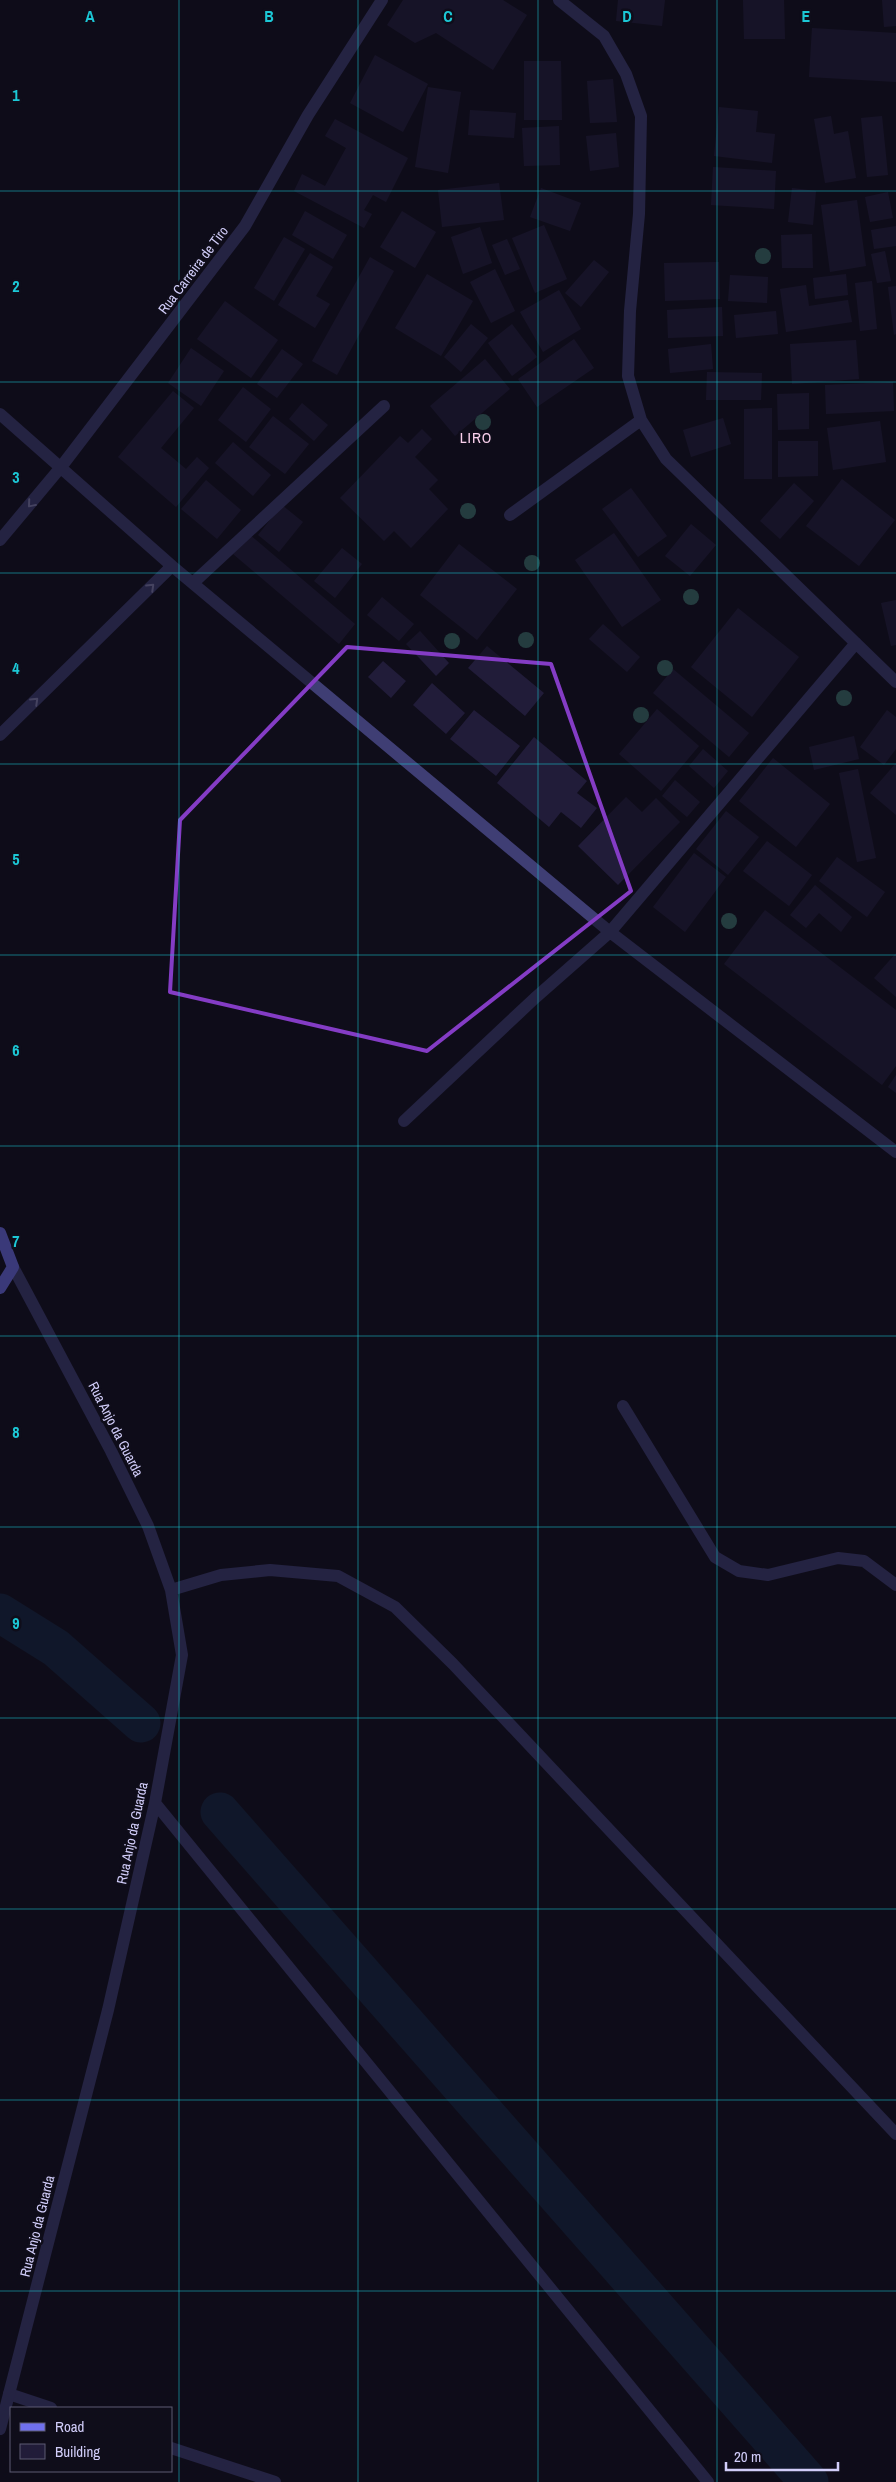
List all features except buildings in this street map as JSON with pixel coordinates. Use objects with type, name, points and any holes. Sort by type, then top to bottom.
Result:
[{"type":"street","name":"Rua Carreira de Tiro","points":[[0,540],[62,467],[245,226],[308,114],[382,0]]},
{"type":"street","points":[[559,0],[604,36],[626,74],[641,116],[638,214],[630,311],[628,376],[640,420],[666,460],[896,682]]},
{"type":"street","points":[[192,583],[384,406]]},
{"type":"street","points":[[0,414],[192,583],[610,932],[896,1152]]},
{"type":"street","points":[[510,515],[640,420]]},
{"type":"street","points":[[0,735],[172,566]]},
{"type":"street","points":[[404,1121],[535,998],[610,932],[856,643]]},
{"type":"street","points":[[0,1233],[13,1267],[0,1288]]},
{"type":"street","name":"Rua Anjo da Guarda","points":[[0,2429],[108,2010],[155,1803],[182,1655],[171,1590],[148,1526],[119,1467],[13,1267]]},
{"type":"street","points":[[623,1406],[715,1557],[739,1571],[768,1575],[838,1558],[864,1561],[896,1586]]},
{"type":"street","points":[[171,1590],[221,1575],[270,1570],[338,1576],[395,1607],[453,1664],[896,2134]]},
{"type":"street","points":[[155,1803],[708,2482]]},
{"type":"street","points":[[9,2394],[48,2407]]},
{"type":"street","points":[[172,2448],[275,2482]]},
{"type":"highlighted area","points":[[347,647],[551,664],[631,891],[427,1051],[170,992],[180,820]]},
{"type":"waterway","points":[[0,1613],[56,1648],[141,1723]]},
{"type":"waterway","points":[[220,1812],[809,2482]]},
{"type":"district","name":"LIRO","points":[[476,438]]}]
